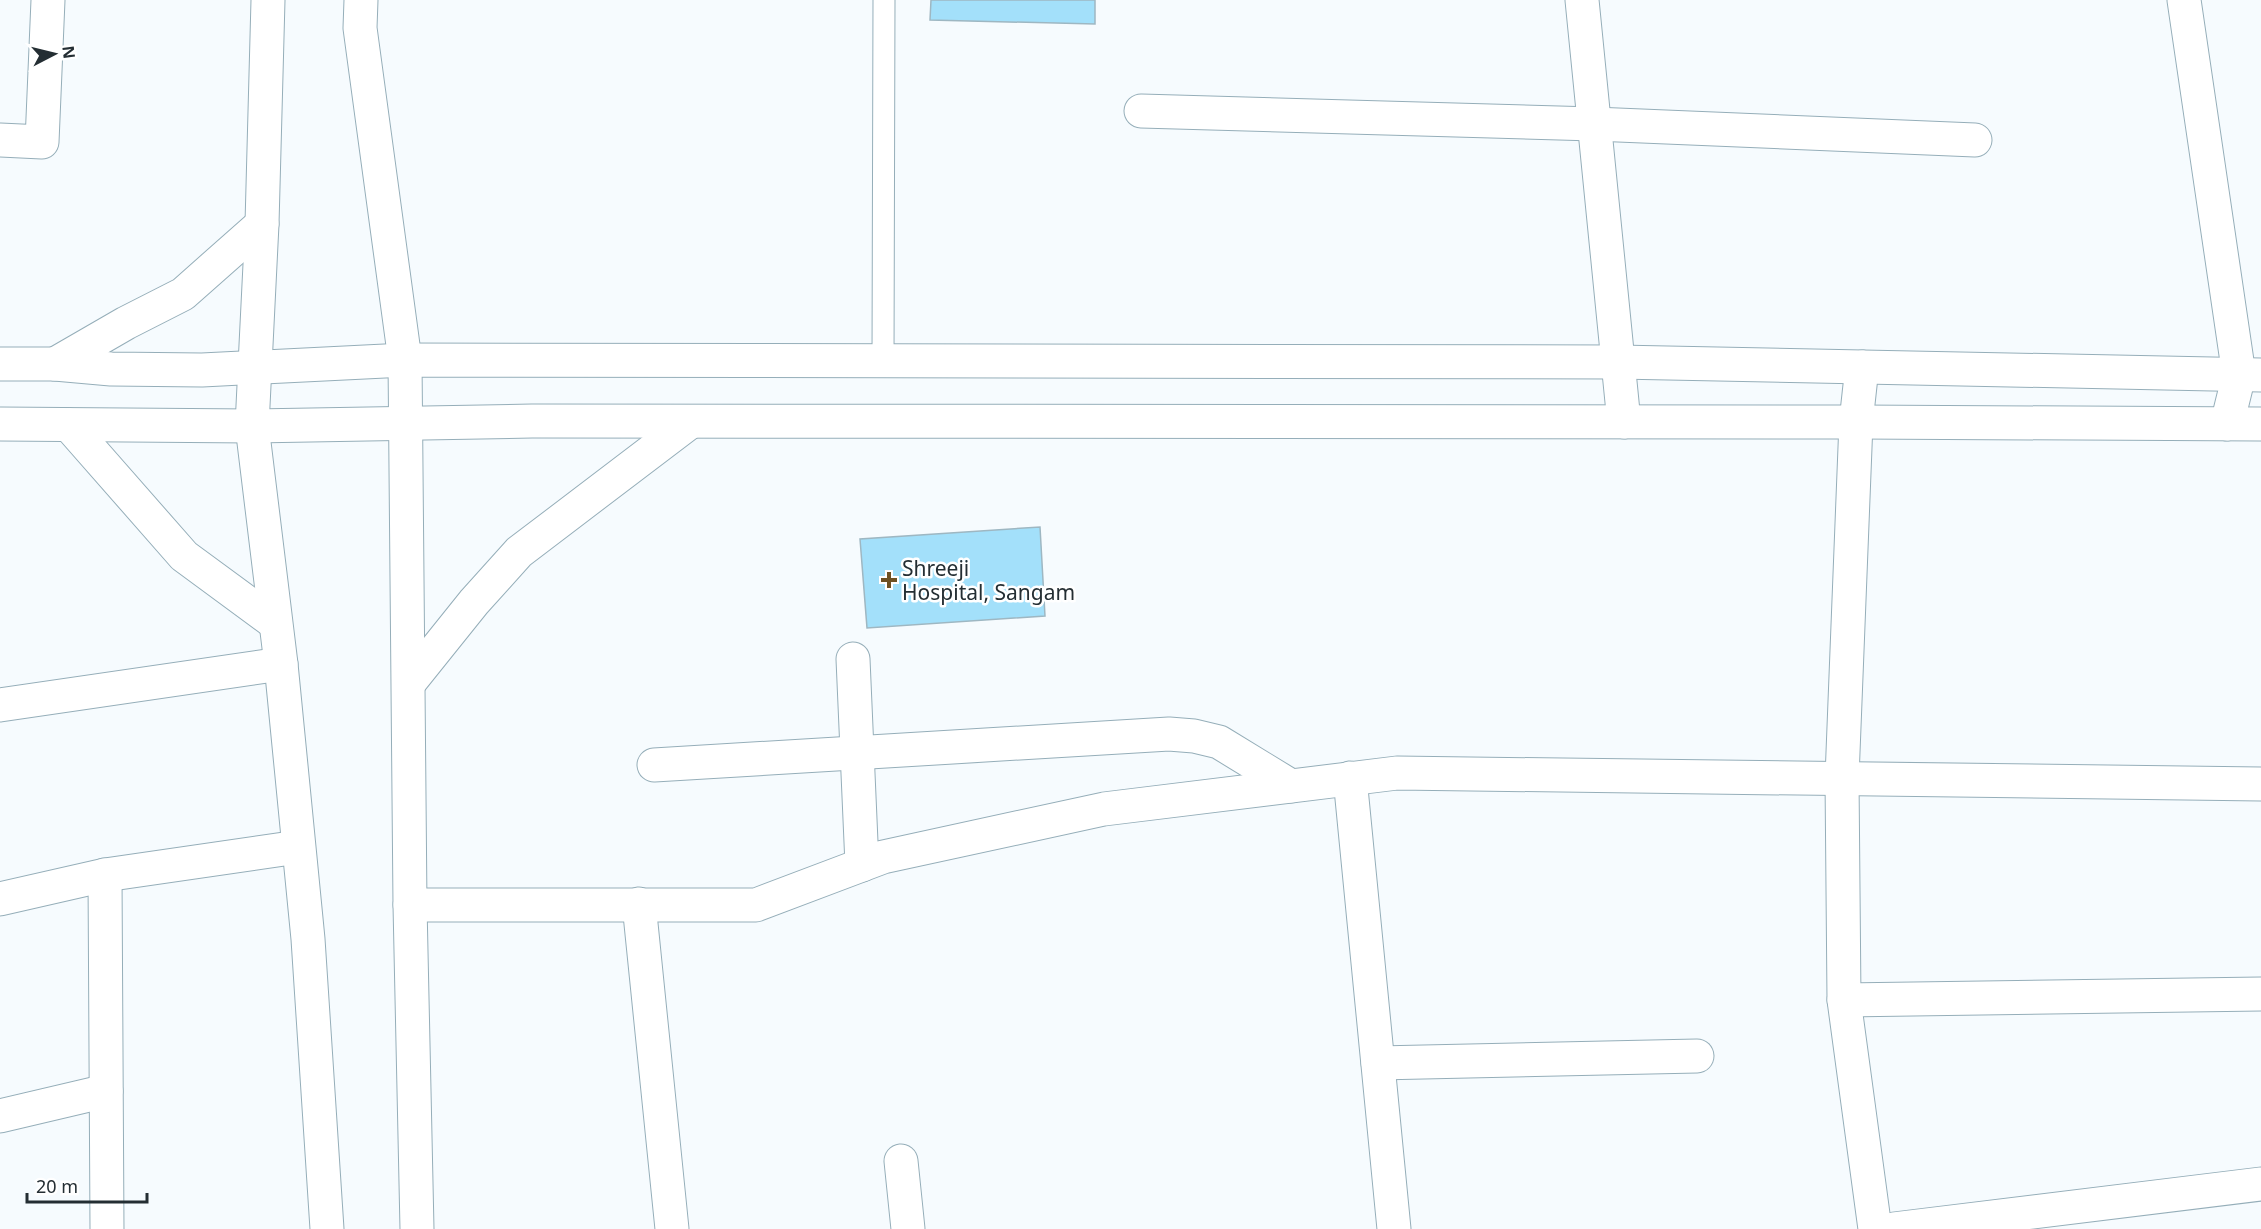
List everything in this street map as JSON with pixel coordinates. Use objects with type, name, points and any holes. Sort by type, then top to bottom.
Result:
[{"type":"street","points":[[0,140],[42,142],[48,0]]},
{"type":"street","points":[[268,0],[262,224],[252,426],[281,664],[308,939],[327,1229]]},
{"type":"street","points":[[361,0],[360,28],[405,360],[410,905],[417,1229]]},
{"type":"street","points":[[1582,0],[1624,422]]},
{"type":"street","points":[[2184,0],[2250,375],[2227,424]]},
{"type":"street","points":[[1141,111],[1594,124],[1976,140]]},
{"type":"street","points":[[55,364],[126,323],[183,294],[262,224]]},
{"type":"street","points":[[0,364],[202,370],[405,360],[1618,362],[2250,375]]},
{"type":"street","points":[[1862,367],[1856,422],[1842,778],[1844,1000],[1875,1229]]},
{"type":"street","points":[[0,424],[252,426],[405,422],[1856,422],[2261,424]]},
{"type":"street","points":[[409,683],[474,602],[519,552],[690,422]]},
{"type":"street","points":[[69,424],[184,556],[275,623]]},
{"type":"street","points":[[853,659],[862,865]]},
{"type":"street","points":[[0,705],[281,664]]},
{"type":"street","points":[[654,765],[1169,734],[1194,735],[1219,742],[1290,786]]},
{"type":"street","points":[[410,905],[756,905],[883,857],[1104,808],[1397,773],[2261,784]]},
{"type":"street","points":[[1350,778],[1394,1229]]},
{"type":"street","points":[[0,899],[105,875],[298,847]]},
{"type":"street","points":[[105,875],[107,1229]]},
{"type":"street","points":[[639,904],[672,1229]]},
{"type":"street","points":[[1844,1000],[2261,994]]},
{"type":"street","points":[[1378,1063],[1697,1056]]},
{"type":"street","points":[[0,1116],[106,1091]]},
{"type":"street","points":[[901,1161],[908,1229]]},
{"type":"street","points":[[1894,1229],[2261,1184]]},
{"type":"lane","points":[[883,361],[884,0]]},
{"type":"building","points":[[931,0],[1095,0],[1095,24],[930,20]]},
{"type":"building","points":[[1040,527],[1045,616],[867,628],[860,539]]},
{"type":"place","name":"Shreeji Hospital, Sangam","points":[[889,580]]}]
